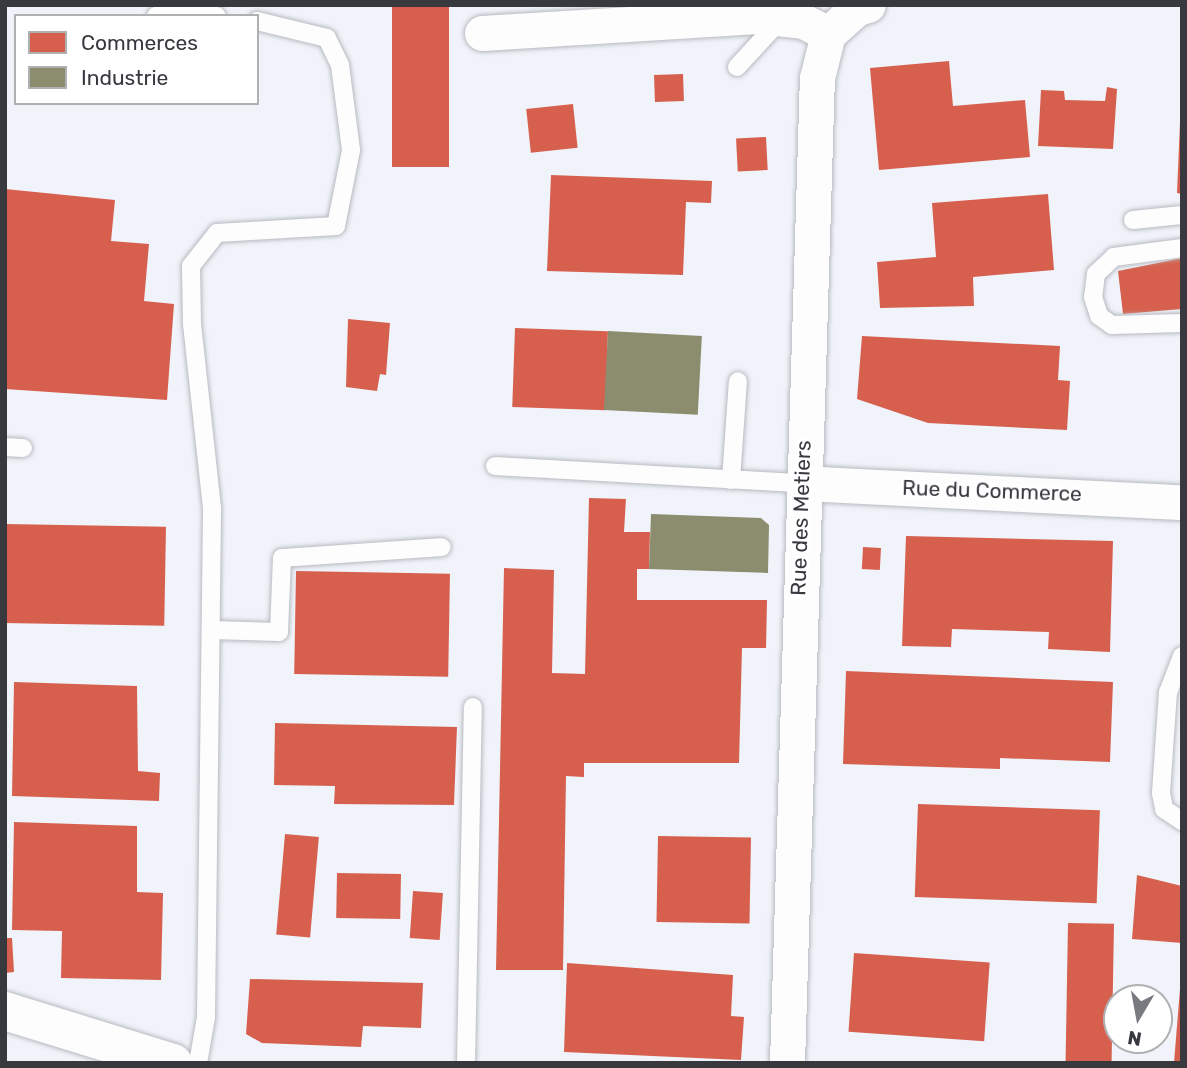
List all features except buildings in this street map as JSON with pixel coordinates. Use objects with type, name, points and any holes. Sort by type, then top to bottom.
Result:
[{"type":"street","points":[[482,33],[782,18],[803,21],[828,34],[857,8],[868,5]]},
{"type":"street","name":"Rue des Metiers","points":[[785,1060],[817,78],[828,34]]},
{"type":"street","name":"Rue du Commerce","points":[[802,484],[1182,502]]},
{"type":"street","points":[[5,1011],[93,1050],[173,1063]]},
{"type":"lane","points":[[162,14],[178,8],[207,14]]},
{"type":"lane","points":[[737,66],[782,18]]},
{"type":"lane","points":[[198,1063],[206,1017],[212,508],[192,324],[191,267],[216,233],[336,226],[351,150],[340,65],[327,38],[259,21]]},
{"type":"lane","points":[[1133,220],[1182,215]]},
{"type":"lane","points":[[1182,248],[1114,257],[1096,274],[1093,297],[1099,316],[1112,325],[1182,323]]},
{"type":"lane","points":[[731,480],[738,381]]},
{"type":"lane","points":[[495,466],[802,484]]},
{"type":"lane","points":[[212,630],[279,632],[282,558],[442,547]]},
{"type":"lane","points":[[1182,656],[1168,692],[1161,793],[1164,809],[1182,821]]},
{"type":"lane","points":[[466,1063],[473,707]]}]
